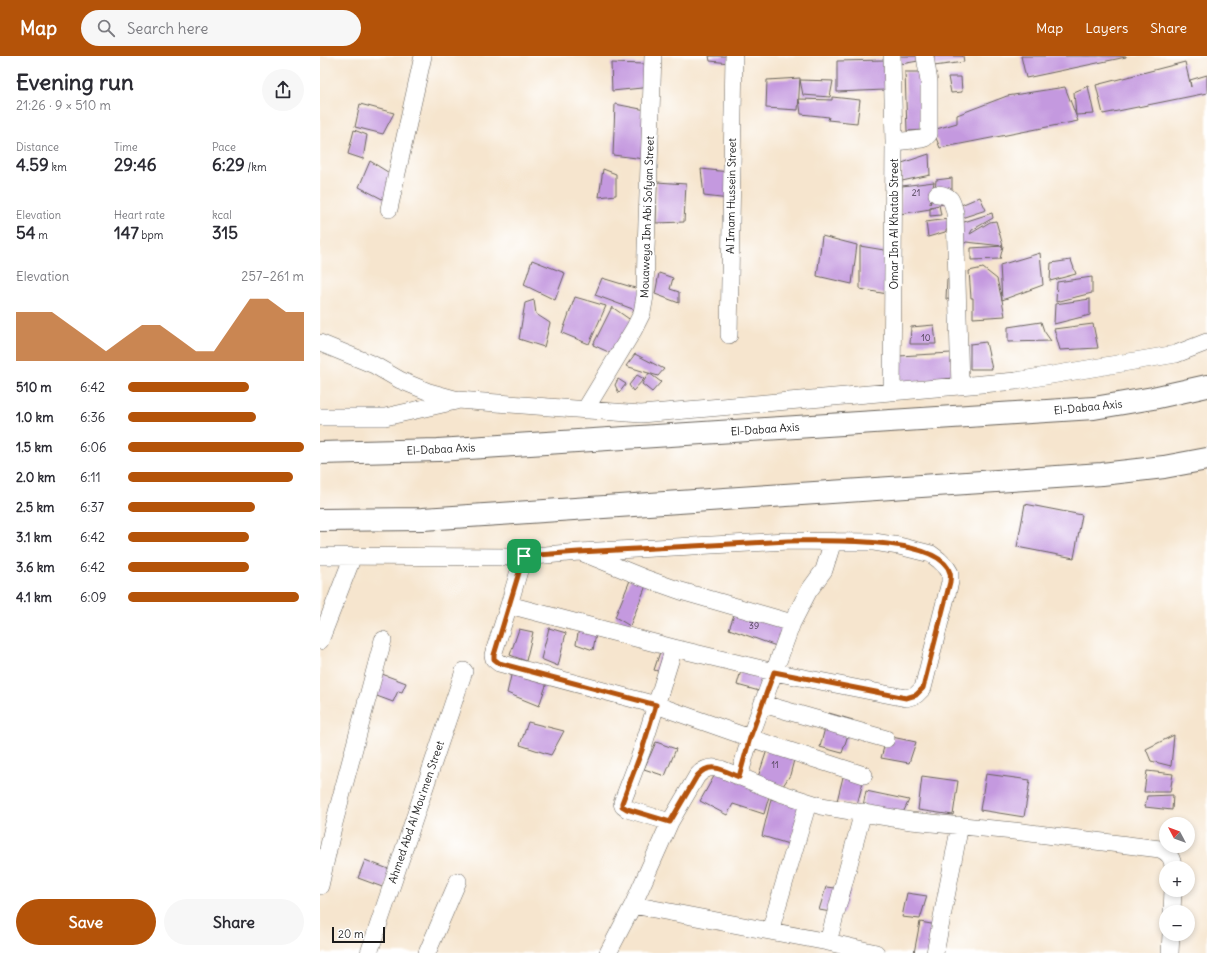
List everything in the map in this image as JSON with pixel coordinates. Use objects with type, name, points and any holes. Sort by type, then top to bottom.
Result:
[{"type":"highway","name":"El-Dabaa Axis","points":[[320,453],[438,450],[1094,408],[1153,398],[1207,386]]},
{"type":"highway","points":[[320,520],[423,519],[1102,474],[1164,467],[1207,459]]},
{"type":"street","points":[[389,209],[423,56]]},
{"type":"street","name":"Mouaweya Ibn Abi Sofyan Street","points":[[585,410],[634,329],[642,313],[645,296],[653,56]]},
{"type":"street","name":"Al Imam Hussein Street","points":[[729,335],[734,56]]},
{"type":"street","name":"Omar Ibn Al Khatab Street","points":[[892,56],[894,142],[892,392]]},
{"type":"street","points":[[894,142],[922,139],[929,134],[929,82],[925,56]]},
{"type":"street","points":[[937,194],[950,198],[955,213],[960,386]]},
{"type":"street","points":[[320,343],[374,365],[400,380],[421,389],[458,400],[641,414],[1016,381],[1176,354],[1207,342]]},
{"type":"street","points":[[320,418],[385,417],[458,400]]},
{"type":"street","points":[[320,556],[524,556],[788,541],[874,542],[931,554],[947,568],[950,573],[950,582],[923,688],[916,695],[906,698],[774,672],[674,648],[509,605]]},
{"type":"street","points":[[739,777],[750,738],[792,623],[808,592],[824,570],[833,541]]},
{"type":"street","points":[[579,552],[674,589],[792,623]]},
{"type":"street","points":[[320,640],[353,556]]},
{"type":"street","points":[[524,556],[494,655],[496,662],[656,705],[750,738],[864,775]]},
{"type":"street","points":[[320,886],[333,827],[383,640]]},
{"type":"street","points":[[670,822],[627,809],[622,806],[622,803],[642,750],[674,648]]},
{"type":"street","name":"Ahmed Abd Al Mou'men Street","points":[[369,953],[464,671]]},
{"type":"street","points":[[763,704],[886,739]]},
{"type":"street","points":[[608,953],[633,905],[670,822],[701,771],[714,767],[808,803],[820,806],[911,821],[960,825],[1160,849],[1166,852],[1172,861]]},
{"type":"street","points":[[770,931],[808,803]]},
{"type":"street","points":[[828,942],[863,812]]},
{"type":"street","points":[[935,953],[960,825]]},
{"type":"street","points":[[427,953],[458,881]]},
{"type":"street","points":[[633,905],[828,942],[876,953]]},
{"type":"street","points":[[1170,953],[1171,941]]},
{"type":"building","points":[[709,56],[730,56],[730,63],[710,61]]},
{"type":"building","points":[[900,56],[922,56],[924,60],[901,64]]},
{"type":"building","points":[[933,56],[963,56],[964,62],[934,66]]},
{"type":"building","points":[[1021,56],[1126,56],[1126,57],[1026,78]]},
{"type":"building","points":[[884,60],[885,90],[837,92],[837,61]]},
{"type":"building","points":[[1185,62],[1191,87],[1190,80],[1207,75],[1207,93],[1103,114],[1096,85]]},
{"type":"building","points":[[611,63],[646,64],[652,87],[612,91]]},
{"type":"building","points":[[905,72],[923,72],[926,130],[907,131]]},
{"type":"building","points":[[948,77],[961,77],[962,92],[951,93]]},
{"type":"building","points":[[800,78],[798,110],[766,108],[767,80]]},
{"type":"building","points":[[800,80],[833,81],[830,97],[803,95]]},
{"type":"building","points":[[1088,86],[1094,114],[1076,115],[1074,92]]},
{"type":"building","points":[[1065,87],[1078,121],[940,148],[933,130],[957,123],[957,115],[1007,96]]},
{"type":"building","points":[[832,97],[860,100],[857,123],[828,120],[829,117],[801,114],[799,99],[832,100]]},
{"type":"building","points":[[360,104],[394,113],[383,134],[355,127]]},
{"type":"building","points":[[615,104],[646,110],[644,159],[613,155]]},
{"type":"building","points":[[354,130],[367,135],[363,159],[348,154]]},
{"type":"building","points":[[929,154],[930,175],[902,181],[902,163]]},
{"type":"building","points":[[370,161],[391,174],[386,201],[359,187]]},
{"type":"building","points":[[603,169],[616,174],[616,195],[599,197]]},
{"type":"building","points":[[701,169],[729,172],[729,199],[704,196]]},
{"type":"building","points":[[952,178],[952,191],[935,192],[936,180]]},
{"type":"building","points":[[657,182],[686,184],[684,222],[656,223]]},
{"type":"building","points":[[934,182],[930,204],[933,196],[952,202],[930,207],[930,209],[900,214],[902,186]]},
{"type":"building","points":[[980,197],[986,210],[955,220],[954,208]]},
{"type":"building","points":[[939,205],[941,215],[930,216],[930,209]]},
{"type":"building","points":[[992,213],[993,218],[972,230],[970,234],[990,222],[996,221],[1003,246],[966,242],[958,252],[958,224]]},
{"type":"building","points":[[948,219],[951,224],[945,232],[928,237],[926,222]]},
{"type":"building","points":[[822,236],[857,245],[852,284],[817,276]]},
{"type":"building","points":[[860,246],[890,251],[887,294],[860,289]]},
{"type":"building","points":[[1003,246],[1000,259],[971,260],[971,248]]},
{"type":"building","points":[[1040,253],[1043,285],[1002,300],[1000,265]]},
{"type":"building","points":[[532,260],[565,273],[555,300],[524,285]]},
{"type":"building","points":[[1071,260],[1076,274],[1050,281],[1051,263]]},
{"type":"building","points":[[983,268],[997,279],[1005,316],[973,318],[973,298],[971,298],[969,271]]},
{"type":"building","points":[[659,273],[673,278],[670,289],[679,292],[679,303],[655,294]]},
{"type":"building","points":[[1092,277],[1092,293],[1056,302],[1057,282]]},
{"type":"building","points":[[602,278],[645,291],[638,311],[595,295]]},
{"type":"building","points":[[955,278],[956,300],[946,299],[947,279]]},
{"type":"building","points":[[575,297],[606,306],[589,344],[562,333]]},
{"type":"building","points":[[1090,299],[1090,315],[1054,324],[1055,304]]},
{"type":"building","points":[[534,300],[536,314],[550,323],[544,347],[519,339],[525,303]]},
{"type":"building","points":[[612,307],[632,321],[615,355],[593,345]]},
{"type":"building","points":[[1041,322],[1044,331],[1051,341],[1008,342],[1008,327]]},
{"type":"building","points":[[1093,324],[1098,348],[1060,350],[1054,329]]},
{"type":"building","points":[[934,325],[936,344],[910,344],[911,327]]},
{"type":"building","points":[[986,342],[992,369],[970,369],[970,344]]},
{"type":"building","points":[[951,353],[952,379],[900,384],[899,356]]},
{"type":"building","points":[[635,354],[664,369],[658,376],[626,366]]},
{"type":"building","points":[[649,373],[661,382],[652,392],[642,384]]},
{"type":"building","points":[[637,375],[644,379],[633,391],[629,385]]},
{"type":"building","points":[[618,379],[626,384],[619,393],[615,385]]},
{"type":"building","points":[[1025,504],[1082,515],[1074,558],[1017,547]]},
{"type":"building","points":[[631,578],[647,583],[630,626],[615,617]]},
{"type":"building","points":[[736,609],[788,625],[779,647],[729,629]]},
{"type":"building","points":[[580,623],[597,628],[593,650],[576,644]]},
{"type":"building","points":[[549,628],[566,633],[558,666],[541,659]]},
{"type":"building","points":[[519,629],[533,632],[526,661],[510,655]]},
{"type":"building","points":[[661,649],[676,653],[669,674],[654,670]]},
{"type":"building","points":[[513,667],[549,677],[539,706],[507,693]]},
{"type":"building","points":[[742,667],[768,675],[763,692],[737,685]]},
{"type":"building","points":[[382,674],[406,683],[402,692],[398,691],[393,702],[374,695]]},
{"type":"building","points":[[829,713],[853,720],[842,753],[820,747]]},
{"type":"building","points":[[528,722],[564,731],[551,755],[520,745]]},
{"type":"building","points":[[1174,735],[1171,766],[1151,761],[1146,749]]},
{"type":"building","points":[[887,736],[916,742],[909,763],[881,758]]},
{"type":"building","points":[[770,741],[797,749],[790,775],[783,786],[758,777]]},
{"type":"building","points":[[656,742],[676,749],[665,776],[644,769]]},
{"type":"building","points":[[717,771],[770,793],[764,814],[733,804],[727,815],[700,801]]},
{"type":"building","points":[[1147,771],[1173,774],[1170,792],[1144,792]]},
{"type":"building","points":[[844,773],[864,778],[857,805],[837,801]]},
{"type":"building","points":[[986,774],[1030,780],[1024,817],[980,810]]},
{"type":"building","points":[[922,776],[958,781],[953,815],[918,810]]},
{"type":"building","points":[[866,791],[909,800],[902,815],[863,806]]},
{"type":"building","points":[[1173,795],[1172,810],[1145,807],[1147,796]]},
{"type":"building","points":[[771,799],[800,806],[792,845],[762,836]]},
{"type":"building","points":[[365,860],[391,870],[385,888],[358,878]]},
{"type":"building","points":[[826,887],[851,890],[843,914],[819,910]]},
{"type":"building","points":[[907,893],[927,896],[920,919],[902,917]]},
{"type":"building","points":[[920,922],[937,925],[931,953],[914,953]]},
{"type":"route","points":[[788,541],[874,542],[899,546],[931,554],[947,568],[950,573],[950,582],[923,688],[916,695],[906,698],[774,672],[750,738],[739,777],[714,767],[701,771],[670,822],[624,808],[622,806],[656,705],[499,663],[494,659],[524,556],[788,541]]}]
